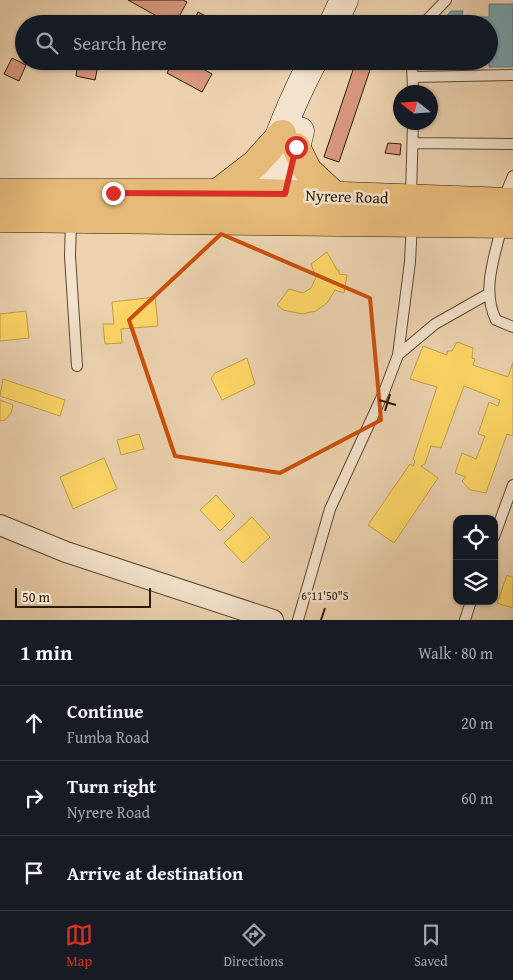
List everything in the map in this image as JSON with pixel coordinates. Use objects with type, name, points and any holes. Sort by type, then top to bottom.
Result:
[{"type":"main road","points":[[216,194],[289,141],[308,171],[335,196]]},
{"type":"main road","name":"Nyrere Road","points":[[0,193],[273,193],[335,196],[412,210]]},
{"type":"main road","name":"Nyrere Road","points":[[0,218],[285,222],[412,210],[508,213]]},
{"type":"street","points":[[336,15],[344,0]]},
{"type":"street","points":[[257,221],[273,193],[289,141],[297,93],[310,70]]},
{"type":"street","points":[[273,193],[285,222]]},
{"type":"street","points":[[0,525],[66,552],[273,620]]},
{"type":"lane","points":[[432,15],[446,0]]},
{"type":"lane","points":[[413,70],[413,85]]},
{"type":"lane","points":[[413,77],[513,75]]},
{"type":"lane","points":[[298,620],[330,509],[388,384],[398,355],[410,262],[413,130]]},
{"type":"lane","points":[[413,143],[513,144]]},
{"type":"lane","points":[[513,176],[508,213],[488,294],[491,310],[496,320],[513,327]]},
{"type":"lane","points":[[71,219],[70,256],[76,366]]},
{"type":"lane","points":[[398,355],[435,324],[488,294]]},
{"type":"lane","points":[[498,526],[513,485]]},
{"type":"lane","points":[[465,620],[470,605]]},
{"type":"highlighted area","points":[[221,234],[370,298],[381,420],[280,473],[175,456],[129,320]]},
{"type":"building: Homes","points":[[327,252],[337,270],[339,270],[339,274],[347,275],[344,293],[335,290],[327,303],[316,311],[302,314],[283,310],[277,305],[289,289],[303,293],[311,288],[316,277],[311,264]]},
{"type":"building: Homes","points":[[155,297],[158,326],[121,329],[122,343],[105,344],[103,324],[114,324],[112,302]]},
{"type":"building: Homes","points":[[26,311],[29,338],[0,341],[0,314]]},
{"type":"building: Homes","points":[[457,342],[473,348],[472,358],[475,359],[473,365],[508,377],[513,362],[513,436],[507,434],[486,493],[470,490],[462,481],[466,477],[455,473],[462,453],[476,459],[485,436],[478,434],[489,402],[498,406],[500,400],[464,386],[441,448],[431,446],[425,464],[421,466],[438,478],[394,543],[368,525],[410,464],[413,466],[415,461],[413,459],[437,387],[410,379],[423,346],[447,355],[447,351],[452,351]]},
{"type":"building: Homes","points":[[247,358],[255,384],[222,400],[211,378],[215,373]]},
{"type":"building: Homes","points":[[3,379],[65,400],[60,416],[0,396]]},
{"type":"building: Homes","points":[[0,400],[13,405],[11,413],[5,420],[0,421]]},
{"type":"building: Homes","points":[[139,434],[144,449],[121,455],[117,440]]},
{"type":"building: Homes","points":[[104,458],[117,489],[73,509],[60,477]]},
{"type":"building: Homes","points":[[216,495],[235,516],[220,531],[200,510]]},
{"type":"building: Homes","points":[[252,517],[270,537],[243,563],[224,543]]},
{"type":"building: Homes","points":[[507,575],[513,578],[513,608],[498,603]]},
{"type":"building: Public","points":[[489,4],[513,4],[513,67],[498,67],[498,15],[489,15]]},
{"type":"building: Public","points":[[451,11],[463,11],[462,15],[448,15]]},
{"type":"building: Other","points":[[128,0],[183,0],[187,2],[180,15],[155,15]]},
{"type":"building: Other","points":[[12,58],[15,60],[15,70],[24,70],[19,81],[4,74]]},
{"type":"building: Other","points":[[77,70],[97,70],[95,80],[76,76]]},
{"type":"building: Other","points":[[168,70],[205,70],[212,74],[202,92],[167,73]]},
{"type":"building: Other","points":[[353,70],[370,70],[339,162],[324,157]]},
{"type":"building: Other","points":[[388,143],[401,144],[400,155],[385,153]]},
{"type":"route","points":[[113,193],[285,194],[296,147]]}]
